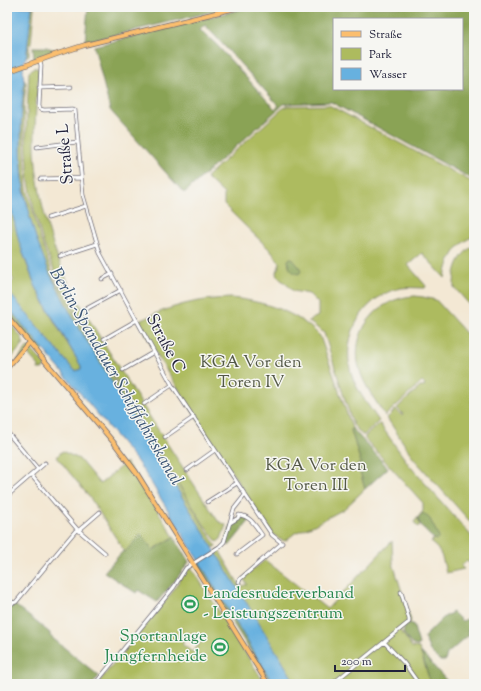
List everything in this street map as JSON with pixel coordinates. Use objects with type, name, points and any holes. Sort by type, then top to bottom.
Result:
[{"type":"main road","points":[[7,72],[70,49],[240,7]]},
{"type":"main road","points":[[7,316],[126,458],[144,482],[268,684]]},
{"type":"main road","points":[[7,368],[29,342]]},
{"type":"street","name":"Straße L","points":[[40,60],[42,66],[39,88],[40,109],[75,110],[80,178],[83,195],[100,253],[112,274]]},
{"type":"street","points":[[39,88],[72,87]]},
{"type":"street","points":[[37,147],[77,142]]},
{"type":"street","points":[[40,179],[80,178]]},
{"type":"street","points":[[48,218],[86,206]]},
{"type":"street","points":[[60,256],[97,244]]},
{"type":"street","points":[[102,279],[112,274]]},
{"type":"street","name":"Straße C","points":[[112,274],[172,384],[272,535],[282,543],[240,579],[239,582]]},
{"type":"street","points":[[86,309],[121,290]]},
{"type":"street","points":[[104,339],[137,320]]},
{"type":"street","points":[[122,370],[154,352]]},
{"type":"street","points":[[144,404],[172,384]]},
{"type":"street","points":[[165,437],[194,417]]},
{"type":"street","points":[[7,432],[11,439],[38,469]]},
{"type":"street","points":[[187,470],[215,450]]},
{"type":"street","points":[[7,496],[45,462]]},
{"type":"street","points":[[31,474],[78,530],[105,553]]},
{"type":"street","points":[[208,502],[237,483]]},
{"type":"street","points":[[95,684],[174,587],[183,571],[194,562],[221,546],[225,539],[234,509],[245,495]]},
{"type":"street","points":[[234,509],[239,515],[244,515],[251,520],[262,535],[237,554]]},
{"type":"street","points":[[7,598],[14,603],[78,530],[100,512]]},
{"type":"street","points":[[230,523],[238,518],[239,515]]},
{"type":"street","points":[[332,684],[409,622],[409,617],[401,592]]},
{"type":"street","points":[[384,642],[404,663],[419,684]]},
{"type":"green space","points":[[32,7],[34,7],[31,44],[29,46],[29,55],[26,57]]},
{"type":"green space","points":[[88,7],[232,7],[85,42]]},
{"type":"green space","points":[[250,7],[474,7],[474,180],[331,102],[284,104],[184,193],[110,110],[94,46]],"holes":[[[205,25],[279,106],[275,109],[215,43],[200,30]]]},
{"type":"green space","points":[[33,47],[46,47],[56,50],[34,59]]},
{"type":"green space","points":[[33,68],[39,69],[35,139],[36,167],[46,220],[58,258],[79,303],[128,383],[218,521],[226,525],[221,539],[217,542],[203,523],[173,475],[61,288],[43,242],[34,209],[29,182],[26,137],[29,72]]},
{"type":"green space","points":[[24,80],[26,82],[24,137],[27,188],[40,238],[55,280],[216,546],[213,548],[73,318],[40,251],[29,215],[21,157],[21,126]]},
{"type":"green space","points":[[329,105],[474,183],[474,236],[463,243],[454,253],[448,265],[445,278],[422,253],[408,265],[426,286],[425,288],[401,288],[388,292],[376,299],[358,320],[352,332],[349,345],[351,373],[359,392],[379,421],[364,435],[362,435],[353,425],[324,333],[308,321],[318,316],[318,303],[309,294],[293,291],[276,275],[280,263],[270,250],[224,205],[224,194],[206,177],[287,106]]},
{"type":"green space","points":[[7,191],[12,215],[30,274],[45,306],[81,366],[79,370],[75,371],[72,368],[7,290],[8,286],[14,280],[7,272],[7,234],[11,230],[7,213]]},
{"type":"green space","points":[[474,245],[474,310],[454,287],[458,263],[464,254]]},
{"type":"green space","points":[[292,258],[300,268],[301,271],[299,274],[290,269],[288,260]]},
{"type":"green space","points":[[415,296],[436,300],[474,342],[474,400],[471,402],[474,403],[474,526],[414,459],[387,418],[396,409],[402,416],[403,414],[397,408],[420,387],[425,385],[422,382],[385,416],[368,388],[360,371],[357,357],[358,343],[362,331],[369,320],[378,310],[389,303],[401,298]]},
{"type":"green space","name":"KGA Vor den Toren IV","points":[[231,298],[267,305],[291,314],[301,320],[320,336],[352,428],[351,430],[361,463],[358,465],[365,489],[344,509],[295,533],[285,541],[279,539],[270,531],[155,352],[139,321],[162,311],[184,304]]},
{"type":"green space","points":[[7,306],[44,349],[40,352],[7,312]]},
{"type":"green space","points":[[7,320],[23,341],[20,348],[7,363]]},
{"type":"green space","points":[[27,347],[30,348],[46,366],[42,369],[38,369],[39,366],[27,353],[17,361]]},
{"type":"green space","points":[[379,424],[409,465],[474,539],[474,561],[470,564],[467,561],[461,566],[464,569],[446,573],[440,552],[431,543],[433,539],[436,540],[418,519],[420,525],[418,527],[414,522],[423,511],[423,503],[365,439],[365,436]]},
{"type":"green space","points":[[352,428],[388,468],[365,489],[358,464],[361,463],[351,430]]},
{"type":"green space","points":[[62,451],[79,459],[100,484],[126,462],[174,537],[153,550],[125,552],[90,498],[57,457]]},
{"type":"green space","points":[[423,513],[430,519],[439,537],[436,540],[419,522],[418,519]]},
{"type":"green space","points":[[241,516],[250,520],[229,546],[226,541],[231,526],[238,521]]},
{"type":"green space","points":[[141,534],[153,550],[174,537],[189,562],[157,602],[138,590],[136,593],[104,572]]},
{"type":"green space","points":[[392,541],[393,563],[411,621],[400,630],[412,647],[419,648],[431,684],[296,684],[215,552],[219,550],[237,581],[242,586],[247,584],[243,578],[265,560],[327,609]]},
{"type":"green space","points":[[199,562],[275,684],[271,684],[196,564]]},
{"type":"green space","points":[[191,567],[262,679],[258,684],[97,684],[171,594],[188,569]],"holes":[[[193,632],[202,641],[192,652],[182,644]]]},
{"type":"green space","points":[[7,600],[50,633],[50,636],[99,676],[93,684],[7,684]]},
{"type":"green space","points":[[453,612],[462,621],[467,619],[473,625],[467,631],[470,634],[447,654],[445,661],[440,661],[430,651],[424,637],[444,617]]},
{"type":"green space","points":[[410,623],[413,624],[419,644],[418,646],[413,645],[403,632],[405,627]]},
{"type":"green space","points":[[421,652],[447,681],[445,684],[431,684]]},
{"type":"water","name":"Berlin-Spandauer Schifffahrtskanal","points":[[11,7],[32,7],[27,52],[23,68],[24,84],[21,124],[21,151],[24,190],[29,215],[50,274],[73,318],[296,684],[275,684],[271,680],[136,460],[7,306],[7,290],[72,368],[76,371],[81,369],[81,366],[35,285],[19,242],[7,191],[7,77],[10,50],[7,42]]},
{"type":"waterway","points":[[259,684],[263,682]]},
{"type":"place","name":"Landesruderverband - Leistungszentrum","points":[[190,604]]},
{"type":"place","name":"Sportanlage Jungfernheide","points":[[220,647]]},
{"type":"park label","name":"KGA Vor den Toren III","points":[[316,476]]}]
